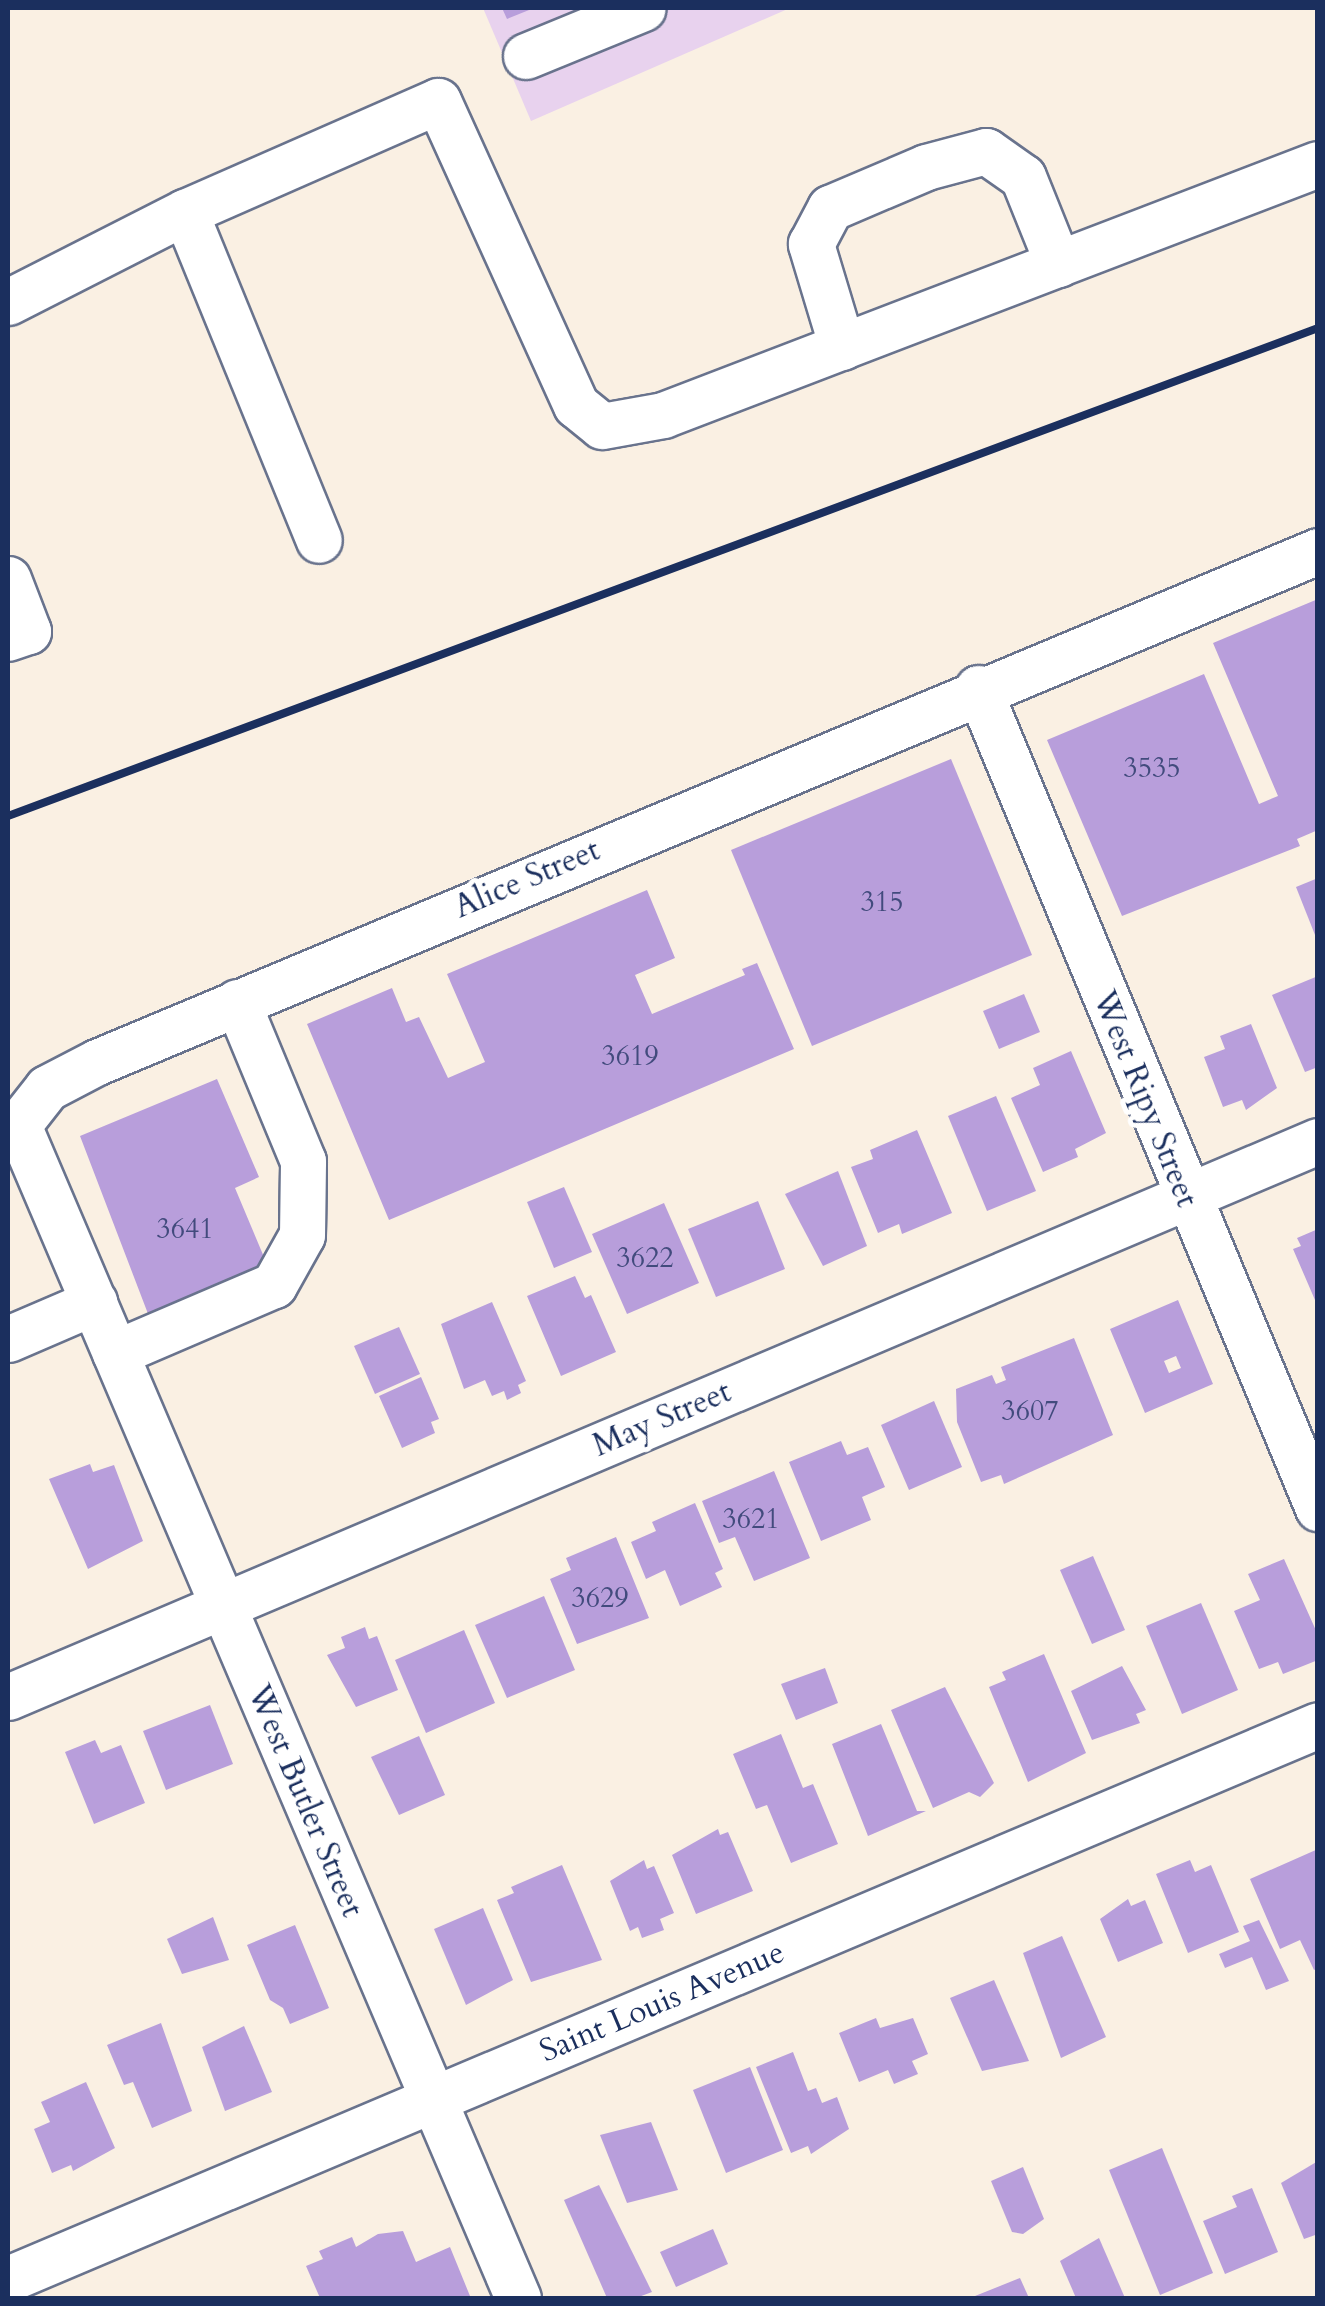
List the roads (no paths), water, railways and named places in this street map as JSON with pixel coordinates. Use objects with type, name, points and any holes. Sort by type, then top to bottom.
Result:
[{"type":"street","points":[[526,56],[643,8]]},
{"type":"street","points":[[8,302],[185,212],[438,101],[567,388],[576,405],[602,426],[663,415],[1318,164]]},
{"type":"street","points":[[842,347],[811,244],[830,208],[926,167],[986,152],[1023,177],[1058,264]]},
{"type":"street","points":[[185,212],[319,540]]},
{"type":"street","name":"Alice Street","points":[[94,1302],[18,1125],[47,1088],[237,1002],[978,688],[1318,551]]},
{"type":"street","points":[[8,579],[28,631],[8,638]]},
{"type":"street","name":"West Ripy Street","points":[[978,688],[1184,1198],[1318,1508]]},
{"type":"street","points":[[115,1353],[274,1285],[302,1235],[303,1161],[237,1002]]},
{"type":"street","name":"May Street","points":[[8,1697],[1318,1141]]},
{"type":"street","points":[[8,1339],[94,1302]]},
{"type":"street","name":"West Butler Street","points":[[94,1302],[518,2298]]},
{"type":"street","name":"Saint Louis Avenue","points":[[8,2279],[1318,1725]]},
{"type":"railway","points":[[8,816],[1318,328]]}]
